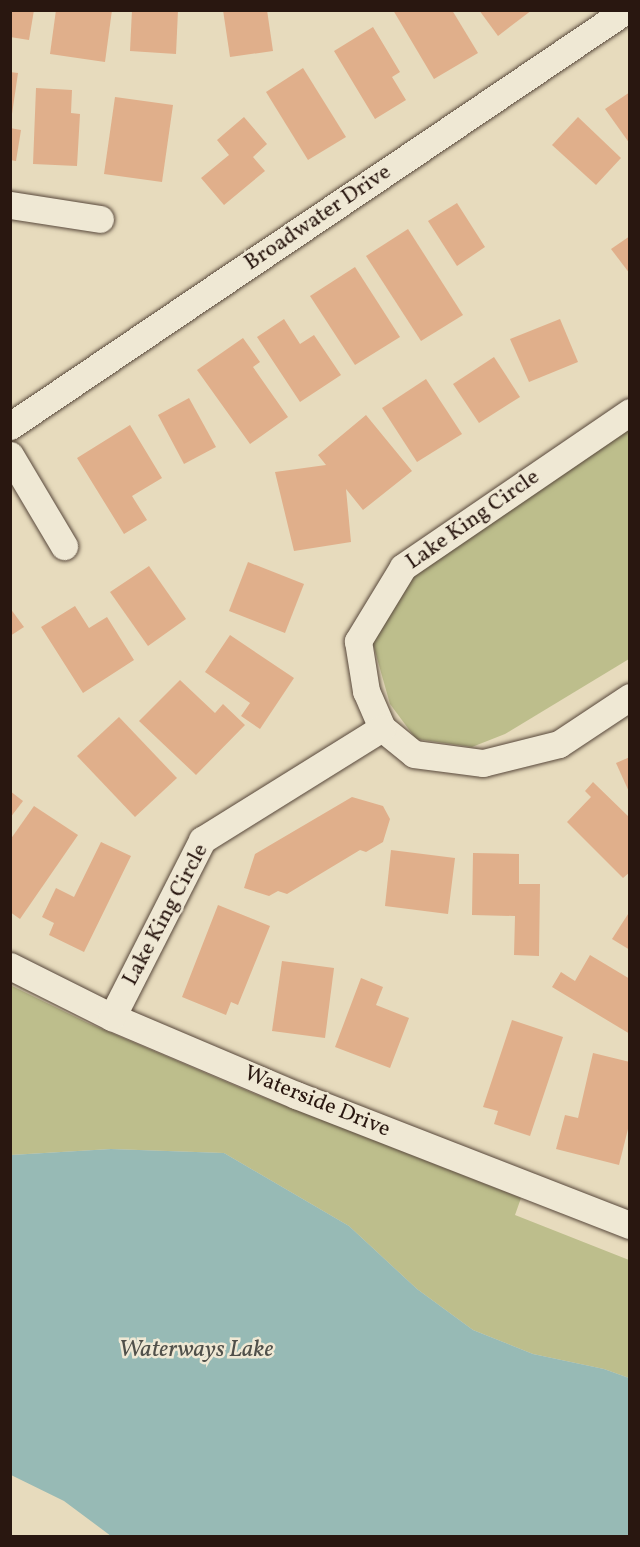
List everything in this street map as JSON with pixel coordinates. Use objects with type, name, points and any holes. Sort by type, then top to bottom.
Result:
[{"type":"street","name":"Broadwater Drive","points":[[10,426],[626,10]]},
{"type":"street","points":[[10,205],[100,219]]},
{"type":"street","name":"Lake King Circle","points":[[630,412],[403,567],[358,641],[366,691],[382,728],[414,754],[483,763],[559,744],[630,697]]},
{"type":"street","points":[[10,454],[64,546]]},
{"type":"street","name":"Lake King Circle","points":[[112,1017],[202,840],[382,728]]},
{"type":"street","name":"Waterside Drive","points":[[10,966],[112,1017],[296,1095],[630,1225]]},
{"type":"green space","points":[[629,422],[629,659],[505,734],[472,747],[416,739],[390,704],[371,637],[414,569]]},
{"type":"green space","points":[[10,985],[88,1023],[255,1094],[521,1198],[515,1215],[629,1260],[629,1378],[604,1369],[533,1354],[473,1330],[417,1289],[349,1226],[224,1153],[111,1149],[11,1155]]},
{"type":"water","name":"Waterways Lake","points":[[111,1149],[224,1153],[349,1226],[417,1289],[473,1330],[533,1354],[604,1369],[629,1378],[629,1536],[111,1536],[64,1501],[11,1475],[11,1155]]},
{"type":"building","points":[[10,10],[34,10],[29,40],[10,37]]},
{"type":"building","points":[[56,10],[112,10],[105,62],[50,54]]},
{"type":"building","points":[[132,10],[178,10],[176,54],[130,51]]},
{"type":"building","points":[[223,10],[267,10],[273,51],[230,57]]},
{"type":"building","points":[[393,10],[452,10],[478,53],[434,79]]},
{"type":"building","points":[[479,10],[532,10],[498,36]]},
{"type":"building","points":[[373,27],[400,72],[392,77],[406,100],[375,119],[334,51]]},
{"type":"building","points":[[303,68],[346,137],[308,160],[266,92]]},
{"type":"building","points":[[10,72],[18,73],[12,114],[10,114]]},
{"type":"building","points":[[36,88],[72,90],[71,113],[80,114],[77,166],[33,164]]},
{"type":"building","points":[[630,92],[630,144],[605,109]]},
{"type":"building","points":[[115,97],[173,105],[162,182],[104,174]]},
{"type":"building","points":[[244,117],[267,144],[253,157],[265,171],[224,205],[201,178],[229,155],[217,140]]},
{"type":"building","points":[[578,117],[621,158],[596,185],[552,145]]},
{"type":"building","points":[[10,128],[21,130],[16,161],[10,160]]},
{"type":"building","points":[[457,203],[485,247],[457,266],[428,221]]},
{"type":"building","points":[[408,229],[463,315],[421,341],[366,256]]},
{"type":"building","points":[[630,236],[630,274],[611,249]]},
{"type":"building","points":[[355,267],[400,337],[355,365],[310,296]]},
{"type":"building","points":[[284,319],[300,344],[314,335],[341,375],[300,402],[257,337]]},
{"type":"building","points":[[560,319],[578,362],[529,382],[510,339]]},
{"type":"building","points":[[243,338],[260,362],[253,367],[288,417],[250,444],[197,370]]},
{"type":"building","points":[[494,357],[520,397],[479,423],[453,384]]},
{"type":"building","points":[[426,379],[462,434],[417,462],[382,408]]},
{"type":"building","points":[[189,398],[216,447],[184,464],[158,415]]},
{"type":"building","points":[[366,415],[412,471],[363,510],[346,489],[351,542],[294,551],[275,472],[326,465],[318,455]]},
{"type":"building","points":[[130,425],[162,478],[132,496],[147,520],[124,534],[77,458]]},
{"type":"building","points":[[248,562],[304,584],[285,633],[229,611]]},
{"type":"building","points":[[149,566],[186,619],[148,646],[110,592]]},
{"type":"building","points":[[75,606],[89,628],[107,617],[134,660],[83,693],[41,627]]},
{"type":"building","points":[[10,608],[24,627],[10,636]]},
{"type":"building","points":[[230,635],[294,678],[260,729],[241,716],[250,703],[205,672]]},
{"type":"building","points":[[180,680],[215,713],[223,704],[245,725],[196,775],[139,721]]},
{"type":"building","points":[[119,717],[177,778],[135,817],[77,756]]},
{"type":"building","points":[[630,757],[630,794],[616,763]]},
{"type":"building","points":[[593,782],[630,818],[630,872],[623,878],[567,822],[591,797],[585,791]]},
{"type":"building","points":[[10,791],[23,801],[10,818]]},
{"type":"building","points":[[352,797],[383,806],[390,819],[383,842],[366,852],[360,850],[287,894],[278,891],[269,896],[244,888],[255,854]]},
{"type":"building","points":[[34,806],[78,835],[20,919],[10,912],[10,840]]},
{"type":"building","points":[[101,842],[131,856],[84,952],[49,935],[54,923],[42,917],[56,888],[74,897]]},
{"type":"building","points":[[391,850],[455,858],[448,914],[385,906]]},
{"type":"building","points":[[473,853],[519,854],[519,884],[540,884],[539,956],[514,955],[515,916],[472,915]]},
{"type":"building","points":[[218,905],[270,926],[238,1005],[231,1002],[226,1015],[182,997]]},
{"type":"building","points":[[630,911],[630,950],[612,939]]},
{"type":"building","points":[[590,955],[630,979],[630,1034],[552,987],[561,972],[575,981]]},
{"type":"building","points":[[282,961],[334,968],[325,1038],[272,1031]]},
{"type":"building","points":[[361,978],[383,987],[376,1005],[409,1018],[390,1068],[335,1047]]},
{"type":"building","points":[[512,1020],[563,1037],[530,1136],[494,1124],[498,1111],[483,1107]]},
{"type":"building","points":[[593,1053],[630,1062],[630,1121],[619,1165],[556,1149],[565,1115],[578,1118]]}]
